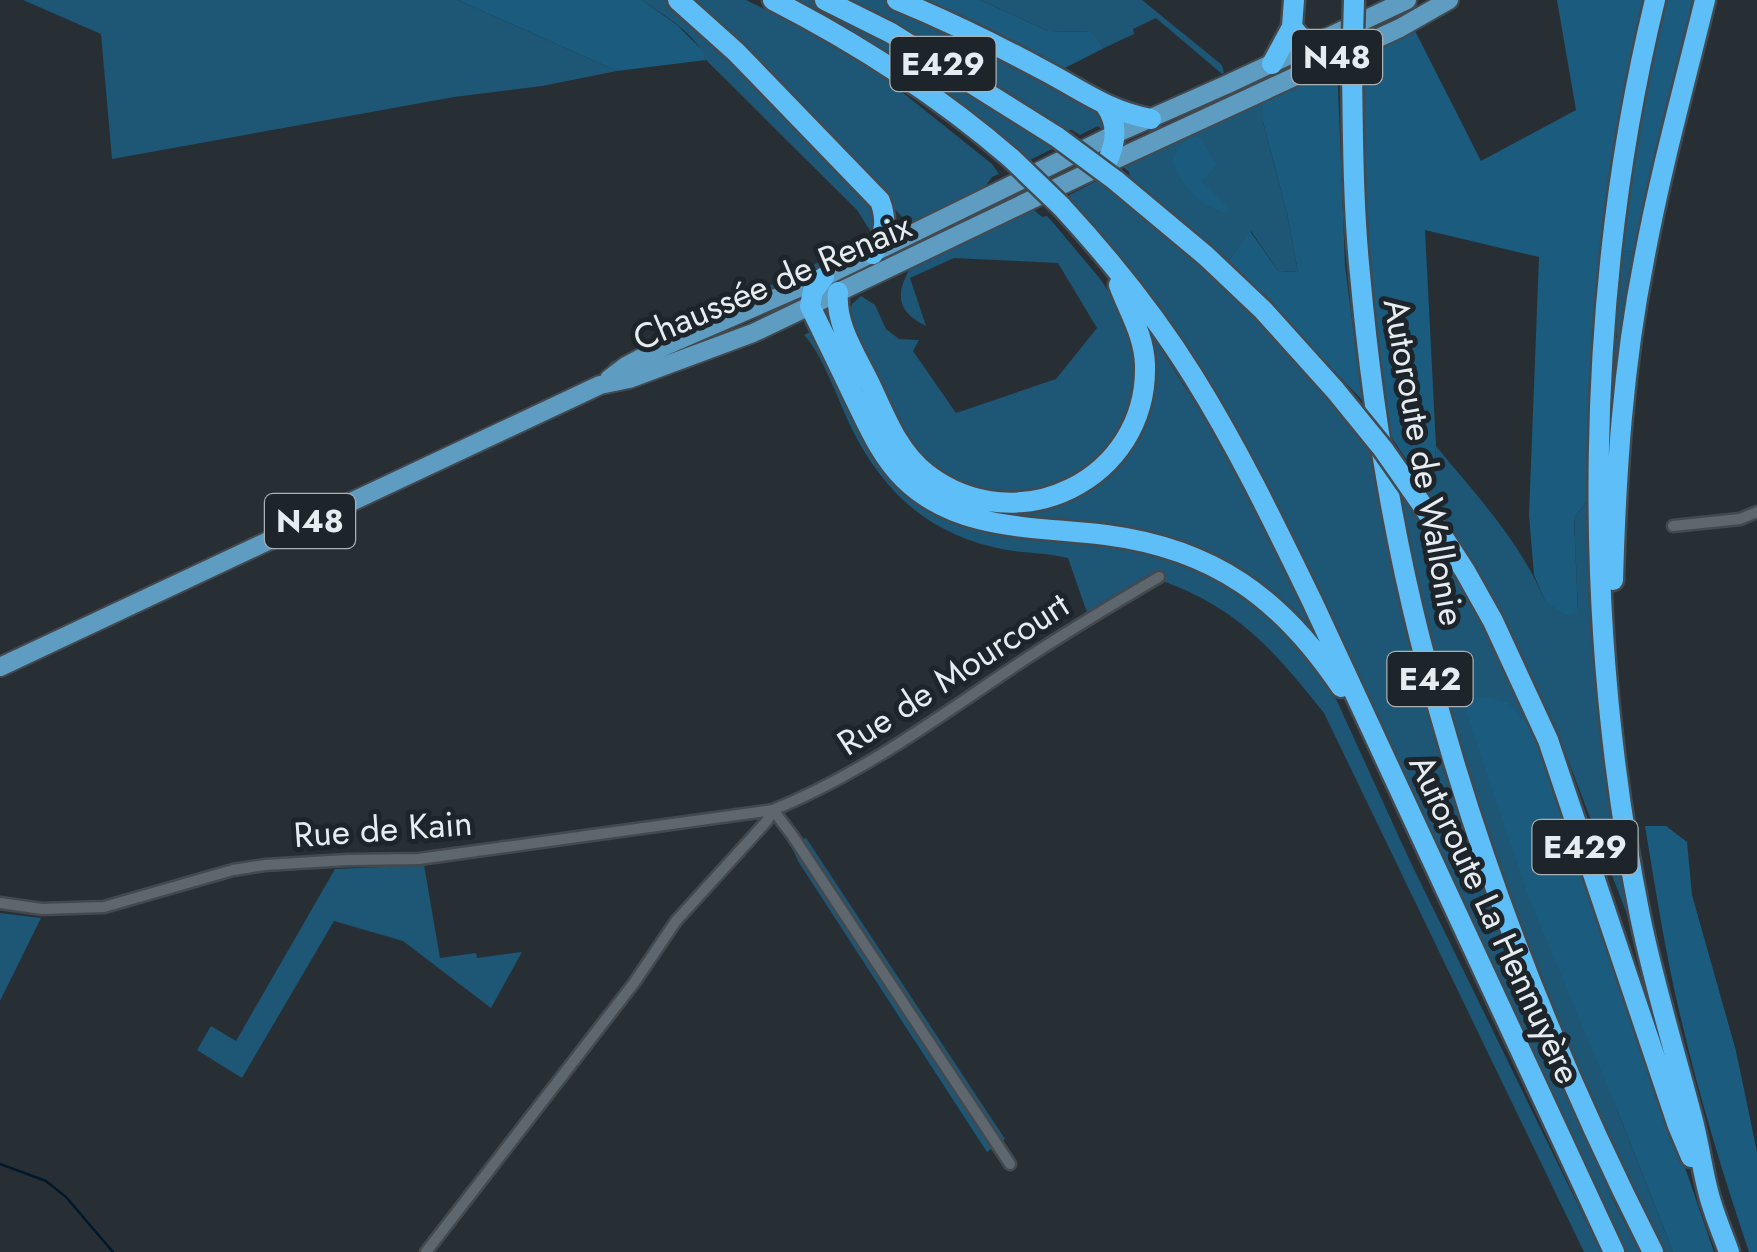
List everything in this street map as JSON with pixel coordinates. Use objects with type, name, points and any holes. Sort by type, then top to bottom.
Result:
[{"type":"highway","points":[[678,0],[736,52],[872,190],[885,212],[886,226],[872,254]]},
{"type":"highway","name":"Autoroute La Hennuyère","points":[[773,0],[892,67],[948,106],[1011,158],[1113,264],[1156,320],[1224,430],[1312,601],[1614,1252]]},
{"type":"highway","name":"E429","points":[[824,0],[891,33],[1111,172],[1263,310],[1383,449],[1465,571],[1548,740],[1678,1126],[1710,1200]]},
{"type":"highway","points":[[897,0],[988,41],[1106,106],[1151,119]]},
{"type":"highway","points":[[1272,64],[1292,27],[1294,0]]},
{"type":"highway","name":"Autoroute de Wallonie","points":[[1354,0],[1352,70],[1359,271],[1391,502],[1419,637],[1470,815],[1524,964],[1592,1126],[1653,1252]]},
{"type":"highway","points":[[1655,0],[1623,162],[1609,278],[1600,455],[1603,630],[1619,782],[1640,913],[1710,1200],[1728,1252]]},
{"type":"highway","points":[[1603,630],[1613,588],[1618,451],[1635,310],[1705,0]]},
{"type":"highway","points":[[1292,27],[1308,47],[1333,59]]},
{"type":"highway","points":[[1106,106],[1113,116],[1116,134],[1111,172]]},
{"type":"highway","points":[[1113,264],[1141,338],[1145,365],[1138,413],[1128,437],[1110,460],[1067,492],[1039,501],[986,501],[950,490],[925,473],[895,436],[840,322],[831,285],[813,291],[810,306],[876,442],[907,482],[931,500],[953,512],[1004,526],[1108,535],[1158,544],[1215,567],[1248,586],[1295,626],[1364,715]]},
{"type":"main road","name":"Chaussée de Renaix","points":[[831,285],[872,254],[1116,134],[1408,0]]},
{"type":"main road","name":"Chaussée de Renaix","points":[[600,385],[656,350],[831,285],[1111,172],[1449,0]]},
{"type":"main road","name":"Chaussée de Renaix","points":[[600,385],[725,345],[810,306]]},
{"type":"main road","name":"N48","points":[[0,667],[600,385]]},
{"type":"street","points":[[1673,526],[1740,518],[1757,512]]},
{"type":"street","name":"Rue de Mourcourt","points":[[773,810],[892,749],[1050,643],[1159,577]]},
{"type":"street","points":[[426,1252],[634,983],[676,921],[773,810],[1010,1164]]},
{"type":"street","name":"Rue de Kain","points":[[0,903],[42,908],[104,907],[265,864],[420,859],[773,810]]},
{"type":"shaded area","points":[[23,0],[458,0],[617,71],[112,159],[101,34]]},
{"type":"shaded area","points":[[458,0],[642,0],[677,25],[702,50],[706,60],[617,71]]},
{"type":"shaded area","points":[[642,0],[666,0],[689,19],[878,209],[871,244],[606,369],[611,362],[819,262],[871,232],[857,210],[706,60],[687,33]]},
{"type":"shaded area","points":[[683,0],[746,0],[819,35],[887,80],[992,164],[999,174],[982,191],[914,223],[907,222],[733,43]]},
{"type":"shaded area","points":[[785,0],[813,0],[859,23],[1056,147],[1028,161]]},
{"type":"shaded area","points":[[848,0],[886,0],[932,19],[1103,110],[1105,132],[1098,126],[1080,135],[1067,130],[959,62]]},
{"type":"shaded area","points":[[922,0],[980,0],[1048,31],[1091,32],[1104,48],[1061,70]]},
{"type":"shaded area","points":[[980,0],[1142,0],[1222,65],[1224,73],[1156,18],[1104,48],[1090,32],[1048,31]]},
{"type":"shaded area","points":[[1557,0],[1648,0],[1591,496],[1574,518],[1578,612],[1565,615],[1545,601],[1534,575],[1529,515],[1539,257],[1425,230],[1436,446],[1434,479],[1422,482],[1389,434],[1373,346],[1365,242],[1361,72],[1369,63],[1372,45],[1413,27],[1481,161],[1576,110]]},
{"type":"shaded area","points":[[1666,0],[1700,0],[1641,250],[1622,252],[1637,140]]},
{"type":"shaded area","points":[[1337,62],[1345,265],[1362,400],[1229,261],[1250,231],[1278,271],[1298,272],[1263,122],[1263,96]]},
{"type":"shaded area","points":[[1263,96],[1263,122],[1298,272],[1278,271],[1251,231],[1229,261],[1130,178],[1122,166]]},
{"type":"shaded area","points":[[1198,135],[1217,165],[1201,181],[1230,210],[1225,213],[1192,193],[1172,161],[1182,143]]},
{"type":"shaded area","points":[[1100,179],[1115,188],[1281,336],[1370,451],[1407,637],[1443,768],[1523,992],[1615,1204],[1640,1252],[1622,1252],[1273,509],[1066,197]]},
{"type":"shaded area","points":[[1032,208],[1055,225],[1101,280],[1127,320],[1143,321],[1254,506],[1324,649],[1312,658],[1337,701],[1409,859],[1601,1252],[1584,1252],[1324,713],[1271,651],[1212,604],[1160,580],[1091,624],[1068,558],[980,543],[932,522],[894,491],[863,449],[823,365],[804,335],[850,312],[861,296],[875,305],[886,329],[899,339],[919,340],[913,351],[956,413],[1056,379],[1097,328],[1058,263],[954,258],[910,278],[926,326],[904,308],[902,287],[910,268]]},
{"type":"shaded area","points":[[1641,250],[1613,415],[1622,252]]},
{"type":"shaded area","points":[[1436,446],[1511,539],[1545,601],[1578,612],[1574,518],[1591,496],[1638,943],[1555,726],[1495,604],[1422,482],[1434,478]]},
{"type":"shaded area","points":[[1394,481],[1478,610],[1537,736],[1617,1109],[1673,1252],[1662,1252],[1607,1138],[1508,898],[1442,692]]},
{"type":"shaded area","points":[[1481,696],[1509,703],[1537,736],[1714,1252],[1673,1252],[1527,893],[1464,704]]},
{"type":"shaded area","points":[[1645,826],[1666,826],[1687,842],[1692,895],[1736,1051],[1757,1152],[1757,1252],[1749,1252],[1697,1081],[1671,974]]},
{"type":"shaded area","points":[[806,838],[1005,1139],[987,1152],[798,861],[791,845]]},
{"type":"shaded area","points":[[424,865],[440,958],[522,952],[491,1008],[403,941],[334,921],[242,1078],[197,1050],[211,1026],[236,1041],[335,869]]},
{"type":"shaded area","points":[[0,913],[41,918],[0,1001]]},
{"type":"waterway","points":[[0,1164],[46,1181],[66,1197],[113,1252]]}]
